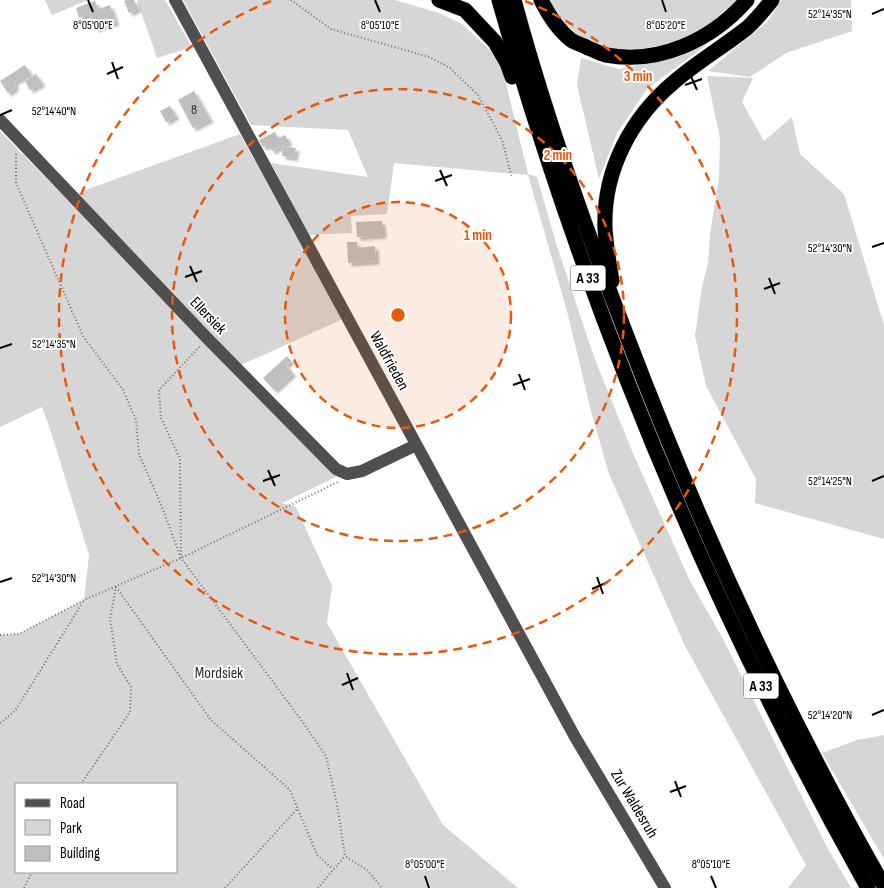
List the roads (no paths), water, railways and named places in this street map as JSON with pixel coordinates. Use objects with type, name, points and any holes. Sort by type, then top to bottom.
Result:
[{"type":"highway","points":[[439,0],[465,10],[495,42],[508,63],[528,126],[541,142]]},
{"type":"highway","name":"A 33","points":[[499,0],[541,142],[578,252],[613,345],[679,507],[763,689],[868,888]]},
{"type":"highway","name":"A 33","points":[[514,0],[555,137],[592,246],[661,424],[731,588],[824,776],[884,886]]},
{"type":"highway","points":[[541,0],[548,14],[571,40],[604,55],[642,58],[674,51],[704,36],[736,12],[747,0]]},
{"type":"highway","points":[[617,312],[605,227],[610,180],[625,141],[637,120],[667,88],[748,27],[772,0]]},
{"type":"street","name":"Waldfrieden","points":[[175,0],[575,737]]},
{"type":"street","name":"Ellersiek","points":[[0,120],[207,338],[336,468],[347,474],[362,471],[416,445]]},
{"type":"street","name":"Zur Waldesruh","points":[[575,737],[664,888]]},
{"type":"park label","name":"Mordsiek","points":[[219,673]]}]
